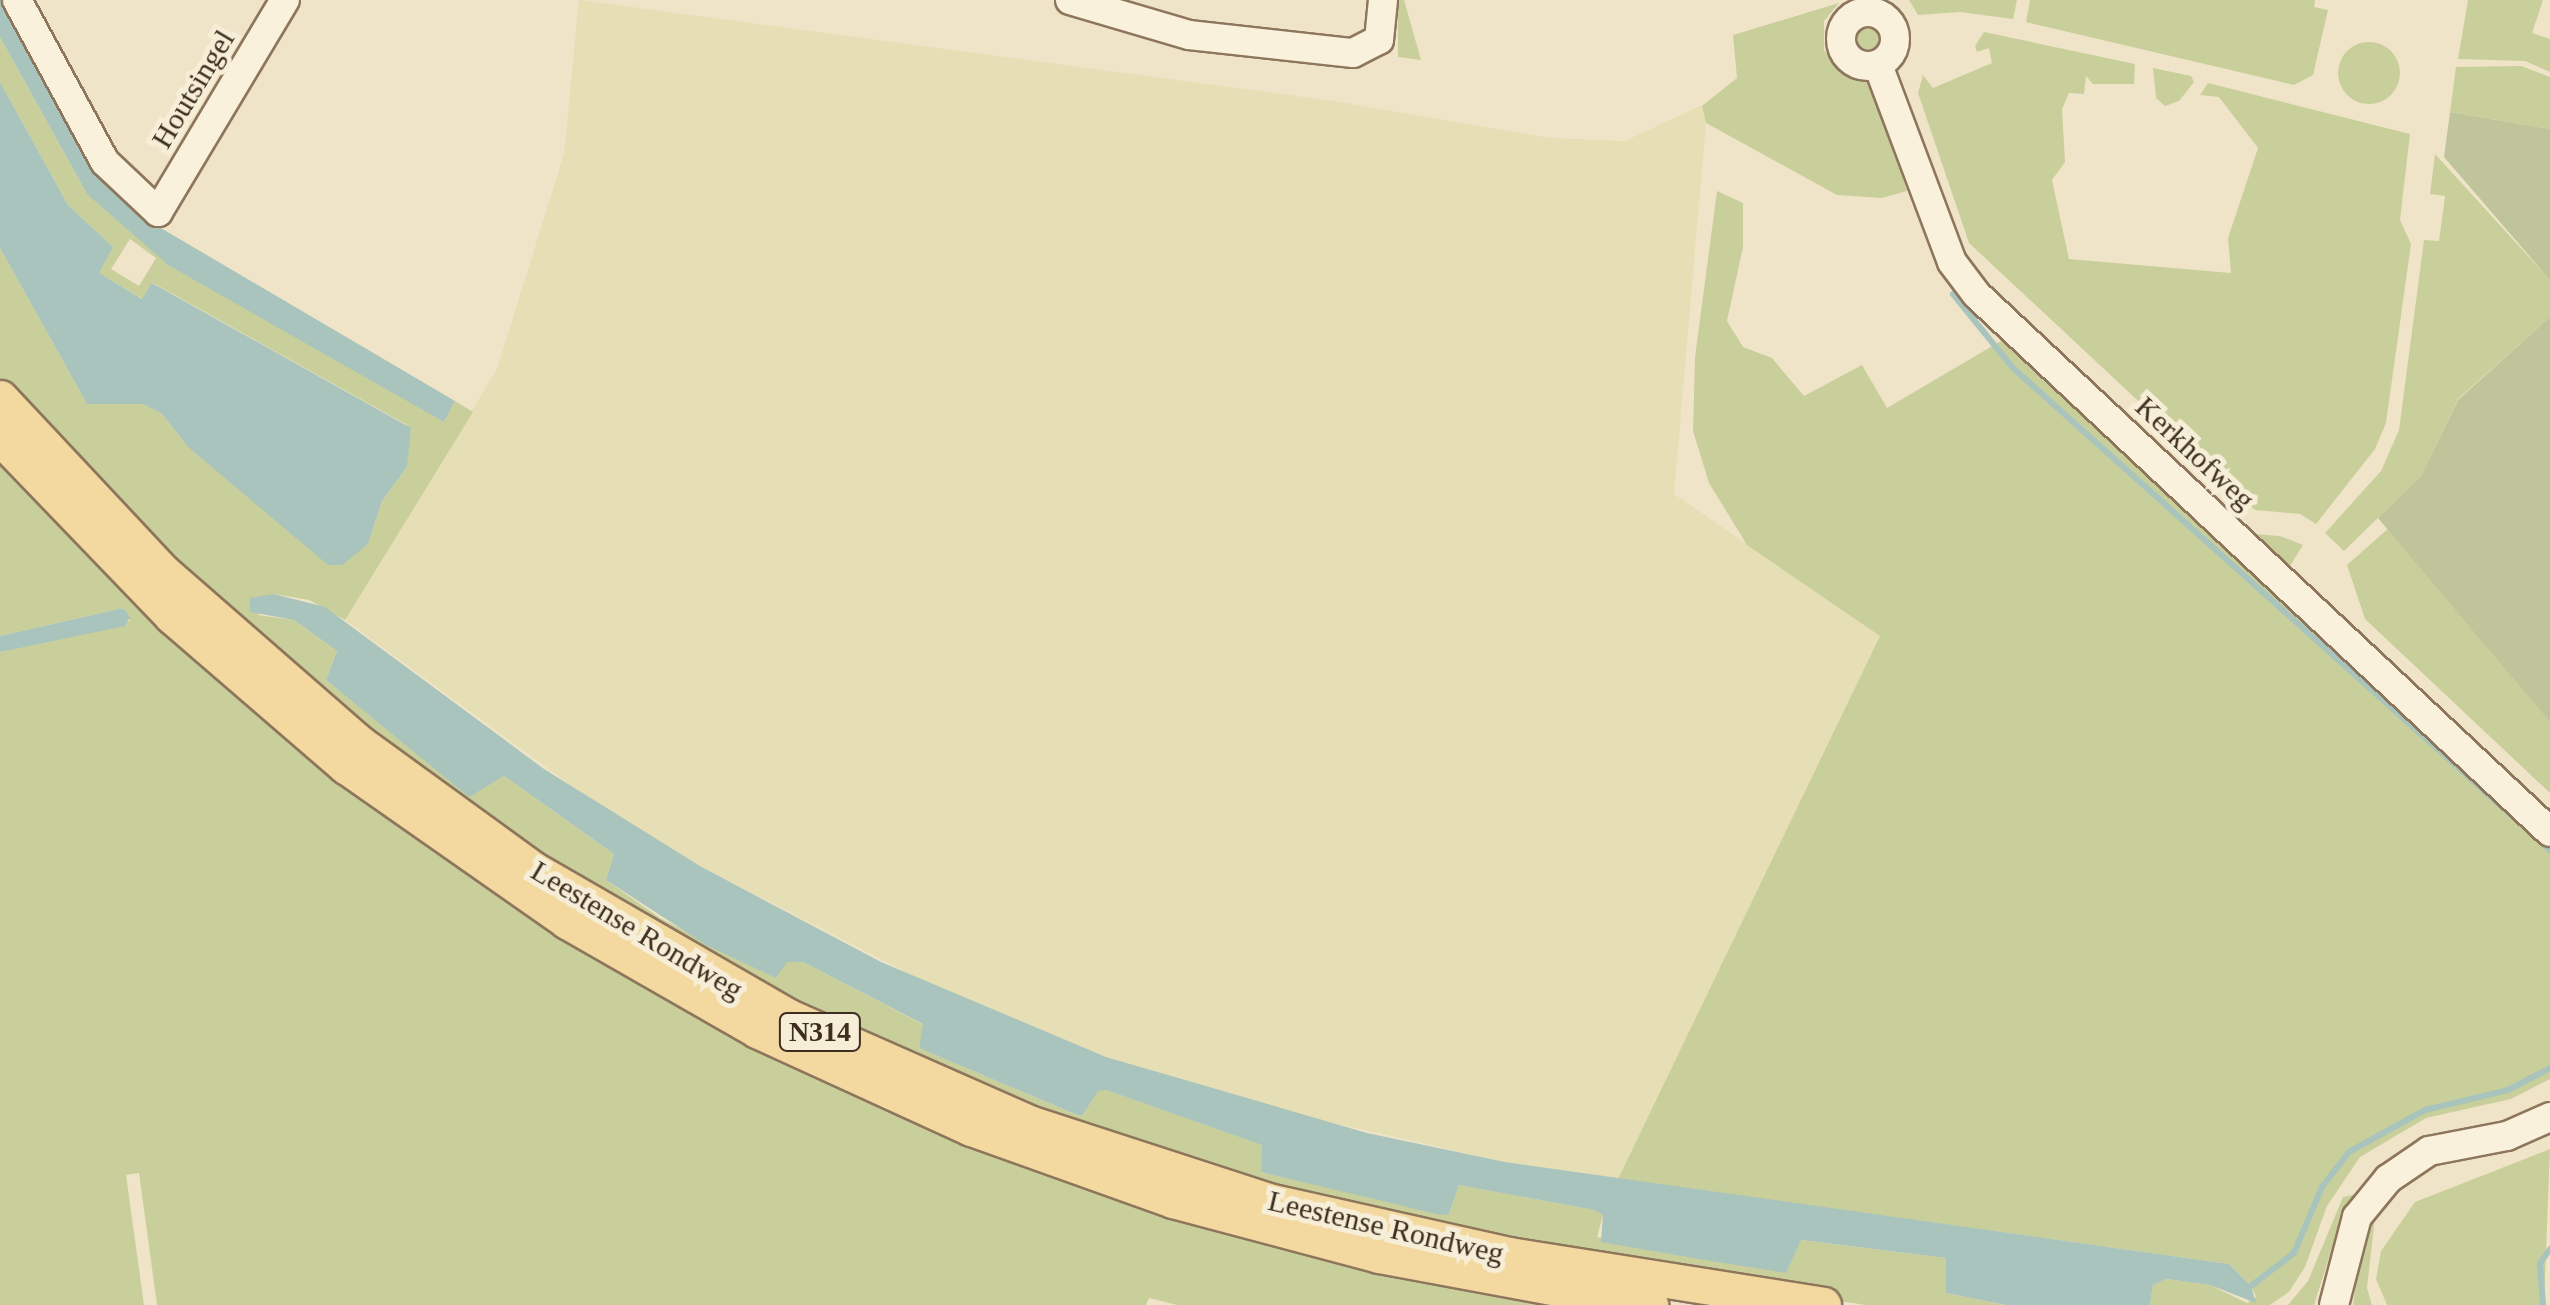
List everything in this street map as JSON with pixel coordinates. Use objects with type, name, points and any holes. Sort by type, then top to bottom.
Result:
[{"type":"main road","name":"Leestense Rondweg","points":[[0,398],[176,583],[374,754],[562,888],[806,1026],[1032,1124],[1272,1202],[1480,1250],[1822,1305]]},
{"type":"main road","name":"Leestense Rondweg","points":[[0,437],[172,616],[346,766],[567,922],[757,1030],[971,1128],[1173,1200],[1407,1262],[1650,1305]]},
{"type":"street","name":"Houtsingel","points":[[17,0],[105,162],[158,212],[284,0]]},
{"type":"street","points":[[1070,0],[1189,35],[1266,48],[1364,52],[1379,40],[1383,10]]},
{"type":"street","name":"Kerkhofweg","points":[[1855,7],[1886,18],[1894,31],[1894,45],[1878,65],[1952,262],[1978,295],[2550,832]]},
{"type":"street","points":[[2334,1305],[2357,1217],[2388,1179],[2429,1151],[2507,1136],[2550,1116]]},
{"type":"shaded area","points":[[579,0],[1334,101],[1550,138],[1625,141],[1702,105],[1706,123],[1674,494],[1881,636],[1618,1179],[1505,1162],[1307,1117],[1106,1057],[931,985],[700,866],[599,806],[345,620],[497,369],[564,154]]},
{"type":"green space","points":[[1398,0],[1404,0],[1421,60],[1398,57]]},
{"type":"green space","points":[[1909,0],[2017,0],[2013,19],[1960,12],[1918,15]]},
{"type":"green space","points":[[2030,0],[2315,0],[2314,7],[2328,10],[2313,75],[2294,85],[2026,22]]},
{"type":"green space","points":[[2468,0],[2543,0],[2532,33],[2550,39],[2550,72],[2525,61],[2458,59]]},
{"type":"green space","points":[[1839,3],[1824,21],[1824,50],[1842,73],[1872,79],[1907,191],[1882,198],[1837,195],[1706,123],[1702,106],[1737,78],[1733,35]]},
{"type":"green space","points":[[1867,25],[1877,29],[1881,39],[1877,49],[1867,53],[1857,49],[1853,39],[1857,29]]},
{"type":"green space","points":[[1984,32],[2135,64],[2134,84],[2093,84],[2086,76],[2084,94],[2069,93],[2062,109],[2065,162],[2052,180],[2069,259],[2231,273],[2228,238],[2258,148],[2219,97],[2200,95],[2208,83],[2410,134],[2400,220],[2411,244],[2386,423],[2375,449],[2316,524],[2300,514],[2255,510],[1969,243],[1918,93],[1923,75],[1933,88],[1992,63],[1989,48],[1977,52],[1975,46]]},
{"type":"green space","points":[[0,37],[87,194],[444,422],[455,401],[473,412],[345,620],[309,600],[274,594],[258,615],[294,620],[337,651],[326,680],[469,796],[504,776],[614,854],[606,880],[660,918],[775,977],[786,962],[803,962],[924,1025],[919,1048],[1075,1114],[1082,1116],[1098,1090],[1106,1090],[1263,1145],[1261,1172],[1449,1214],[1459,1185],[1595,1210],[1603,1215],[1597,1237],[1687,1257],[1800,1240],[1946,1258],[1946,1293],[2006,1305],[1866,1305],[1694,1280],[1138,1156],[673,948],[285,673],[0,387],[0,248],[87,404],[142,404],[161,413],[188,447],[347,557],[368,544],[382,501],[407,467],[407,425],[153,283],[143,299],[98,273],[113,247],[68,205],[0,82]],"holes":[[[130,239],[156,258],[139,286],[111,269]]]},
{"type":"green space","points":[[2369,42],[2391,51],[2400,73],[2391,95],[2369,104],[2347,95],[2338,73],[2347,51]]},
{"type":"green space","points":[[2521,66],[2550,77],[2550,129],[2450,112],[2456,67]]},
{"type":"green space","points":[[2153,68],[2191,76],[2194,82],[2179,101],[2165,106],[2156,98]]},
{"type":"green space","points":[[2450,112],[2550,129],[2550,280],[2444,157]]},
{"type":"green space","points":[[2435,154],[2550,280],[2550,317],[2458,399],[2421,476],[2344,551],[2325,533],[2381,471],[2399,430],[2424,240],[2439,241],[2445,196],[2430,194]]},
{"type":"green space","points":[[1717,191],[1743,203],[1743,247],[1727,321],[1743,347],[1772,358],[1804,396],[1862,365],[1887,408],[2011,335],[2550,840],[2550,1079],[2511,1099],[2426,1118],[2360,1157],[2327,1206],[2305,1267],[2289,1292],[2270,1305],[2150,1305],[2153,1285],[2167,1279],[2210,1285],[2247,1303],[2256,1297],[2251,1286],[2229,1264],[1618,1179],[1880,636],[1747,545],[1709,483],[1693,431],[1695,357]]},
{"type":"green space","points":[[2550,317],[2550,722],[2378,518],[2421,476],[2458,400]]},
{"type":"green space","points":[[0,450],[651,979],[1610,1305],[1177,1305],[1149,1298],[1146,1305],[157,1305],[139,1173],[126,1175],[144,1305],[0,1305],[0,652],[130,621],[123,608],[0,636]]},
{"type":"green space","points":[[2390,527],[2550,722],[2550,793],[2365,619],[2347,565]]},
{"type":"green space","points":[[2254,534],[2280,536],[2303,545],[2290,566]]},
{"type":"green space","points":[[2550,1149],[2544,1305],[2387,1305],[2376,1279],[2381,1251],[2415,1202]]},
{"type":"green space","points":[[2361,1193],[2340,1223],[2314,1305],[2288,1305],[2308,1281],[2343,1197]]},
{"type":"green space","points":[[2376,1208],[2367,1288],[2372,1305],[2353,1305],[2361,1241]]},
{"type":"water","points":[[0,0],[95,167],[137,214],[455,401],[444,422],[168,265],[87,194],[0,37]]},
{"type":"water","points":[[0,82],[68,205],[113,247],[99,273],[142,299],[152,283],[411,428],[407,467],[382,501],[368,544],[342,565],[328,565],[188,447],[161,413],[142,404],[87,404],[0,248]]},
{"type":"water","points":[[274,594],[325,607],[544,769],[700,866],[881,962],[1106,1057],[1367,1133],[1505,1162],[2229,1264],[2251,1286],[2256,1303],[2210,1285],[2167,1279],[2153,1285],[2150,1305],[2006,1305],[1946,1293],[1946,1258],[1801,1240],[1786,1273],[1601,1242],[1603,1215],[1594,1210],[1459,1185],[1449,1214],[1441,1215],[1261,1172],[1262,1145],[1106,1090],[1098,1091],[1082,1116],[1075,1114],[919,1048],[923,1024],[803,962],[787,962],[776,978],[706,945],[606,880],[614,854],[504,776],[469,797],[326,680],[337,651],[294,620],[250,612],[250,598]]},
{"type":"water","points":[[123,608],[130,617],[125,626],[0,652],[0,636]]},
{"type":"waterway","points":[[1953,294],[2013,368],[2550,850]]},
{"type":"waterway","points":[[2251,1286],[2294,1253],[2322,1187],[2349,1152],[2425,1110],[2508,1090],[2550,1068]]},
{"type":"waterway","points":[[2543,1305],[2540,1263],[2550,1249]]}]
